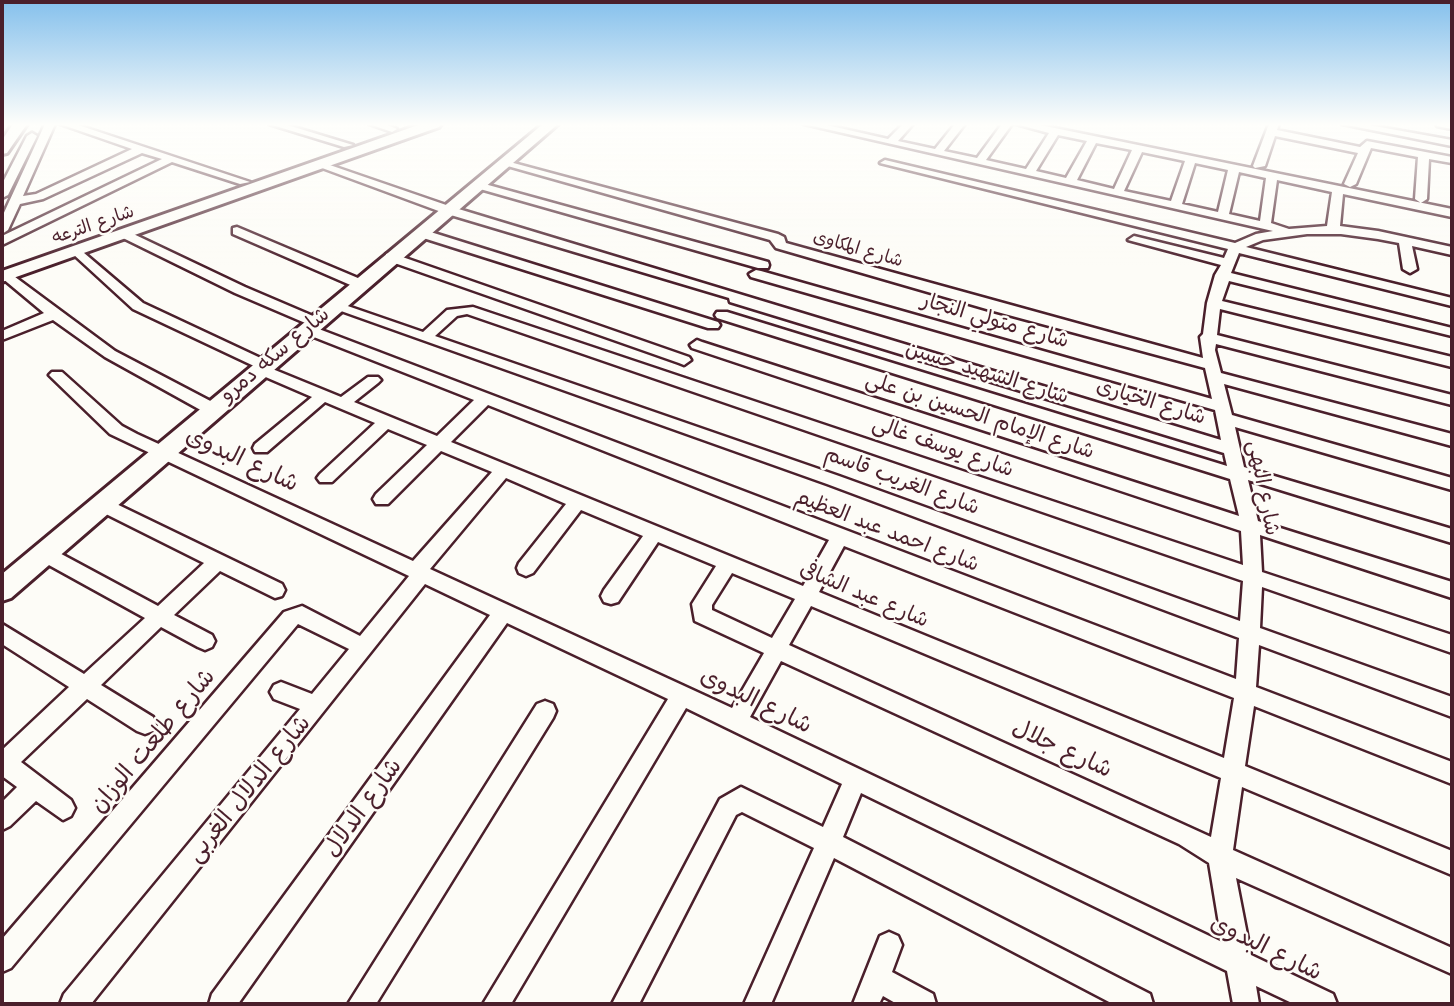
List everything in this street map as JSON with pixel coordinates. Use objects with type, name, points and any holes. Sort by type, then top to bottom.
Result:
[{"type":"main road","name":"شارع الترعه","points":[[4,273],[125,234],[159,217],[275,171]]},
{"type":"main road","name":"شارع الترعه","points":[[4,273],[159,217],[302,171]]},
{"type":"main road","name":"شارع سكه دمرو","points":[[2,590],[493,171]]},
{"type":"street","points":[[2,195],[15,171]]},
{"type":"street","points":[[2,230],[29,171]]},
{"type":"street","points":[[15,201],[39,197],[93,171]]},
{"type":"street","points":[[2,241],[146,171]]},
{"type":"street","points":[[208,171],[244,182]]},
{"type":"street","name":"شارع الخيارى","points":[[337,171],[448,210],[1232,449]]},
{"type":"street","name":"شارع المكاوى","points":[[531,171],[774,237],[780,240],[780,245],[1452,440]]},
{"type":"street","points":[[914,171],[1230,258],[1452,332]]},
{"type":"street","points":[[1025,171],[1291,231]]},
{"type":"street","points":[[1070,182],[1076,171]]},
{"type":"street","points":[[1118,192],[1128,171]]},
{"type":"street","points":[[1176,205],[1187,171]]},
{"type":"street","points":[[1223,216],[1233,171]]},
{"type":"street","points":[[1248,171],[1452,205]]},
{"type":"street","points":[[1279,171],[1452,213]]},
{"type":"street","points":[[1333,230],[1344,187],[1352,171]]},
{"type":"street","points":[[1420,198],[1422,171]]},
{"type":"street","points":[[1265,225],[1272,176]]},
{"type":"street","name":"شارع متولي النجار","points":[[477,185],[759,269],[1452,484]]},
{"type":"street","points":[[1230,258],[1260,237],[1291,231],[1333,230],[1452,251]]},
{"type":"street","points":[[237,231],[360,284]]},
{"type":"street","name":"شارع الشهيد حسين","points":[[421,233],[1452,536]]},
{"type":"street","name":"شارع احمد عبد العظيم","points":[[125,234],[310,326],[485,399],[1452,773]]},
{"type":"street","points":[[1134,240],[1452,302]]},
{"type":"street","points":[[1405,241],[1410,269]]},
{"type":"street","points":[[670,378],[780,245]]},
{"type":"street","name":"شارع عبد الشافى","points":[[77,251],[138,306],[323,396],[1452,863]]},
{"type":"street","points":[[391,257],[684,360]]},
{"type":"street","name":"شارع البهى","points":[[1230,258],[1214,303],[1207,337],[1212,370],[1250,526],[1254,577],[1245,695],[1220,855],[1246,1004]]},
{"type":"street","points":[[4,273],[54,314],[110,354],[212,409]]},
{"type":"street","points":[[1214,303],[1452,362]]},
{"type":"street","name":"شارع الغريب قاسم","points":[[334,306],[783,462],[1452,707]]},
{"type":"street","name":"شارع يوسف غالى","points":[[426,337],[452,313],[468,310],[1452,644]]},
{"type":"street","points":[[2,336],[54,314]]},
{"type":"street","points":[[1207,337],[1452,400]]},
{"type":"street","name":"شارع الإمام الحسين بن على","points":[[697,345],[1452,590]]},
{"type":"street","name":"شارع البدوى","points":[[57,375],[116,430],[162,453],[682,695],[1322,1004]]},
{"type":"street","points":[[342,404],[373,380]]},
{"type":"street","points":[[261,448],[323,396]]},
{"type":"street","points":[[382,499],[485,399]]},
{"type":"street","points":[[326,478],[386,422]]},
{"type":"street","name":"شارع الدلال الغربى","points":[[74,1004],[504,470]]},
{"type":"street","points":[[526,568],[579,501]]},
{"type":"street","points":[[104,505],[275,590]]},
{"type":"street","points":[[611,596],[655,533]]},
{"type":"street","points":[[736,721],[841,537]]},
{"type":"street","points":[[44,554],[205,642]]},
{"type":"street","points":[[63,808],[3,762],[218,561]]},
{"type":"street","name":"شارع جلال","points":[[728,562],[702,604],[702,615],[1187,836],[1246,870],[1452,961]]},
{"type":"street","name":"شارع الدلال","points":[[222,1004],[504,611]]},
{"type":"street","name":"شارع طلعت الوزان","points":[[2,959],[291,618],[302,614],[363,647]]},
{"type":"street","points":[[2,633],[145,724]]},
{"type":"street","points":[[281,692],[316,705]]},
{"type":"street","points":[[495,1004],[682,695]]},
{"type":"street","points":[[361,1004],[545,711]]},
{"type":"street","points":[[757,1004],[856,779]]},
{"type":"street","points":[[2,818],[35,786]]},
{"type":"street","points":[[625,1004],[728,807],[736,801],[746,800],[1140,1004]]},
{"type":"street","points":[[866,1004],[889,946]]},
{"type":"street","points":[[877,978],[923,1004]]}]
